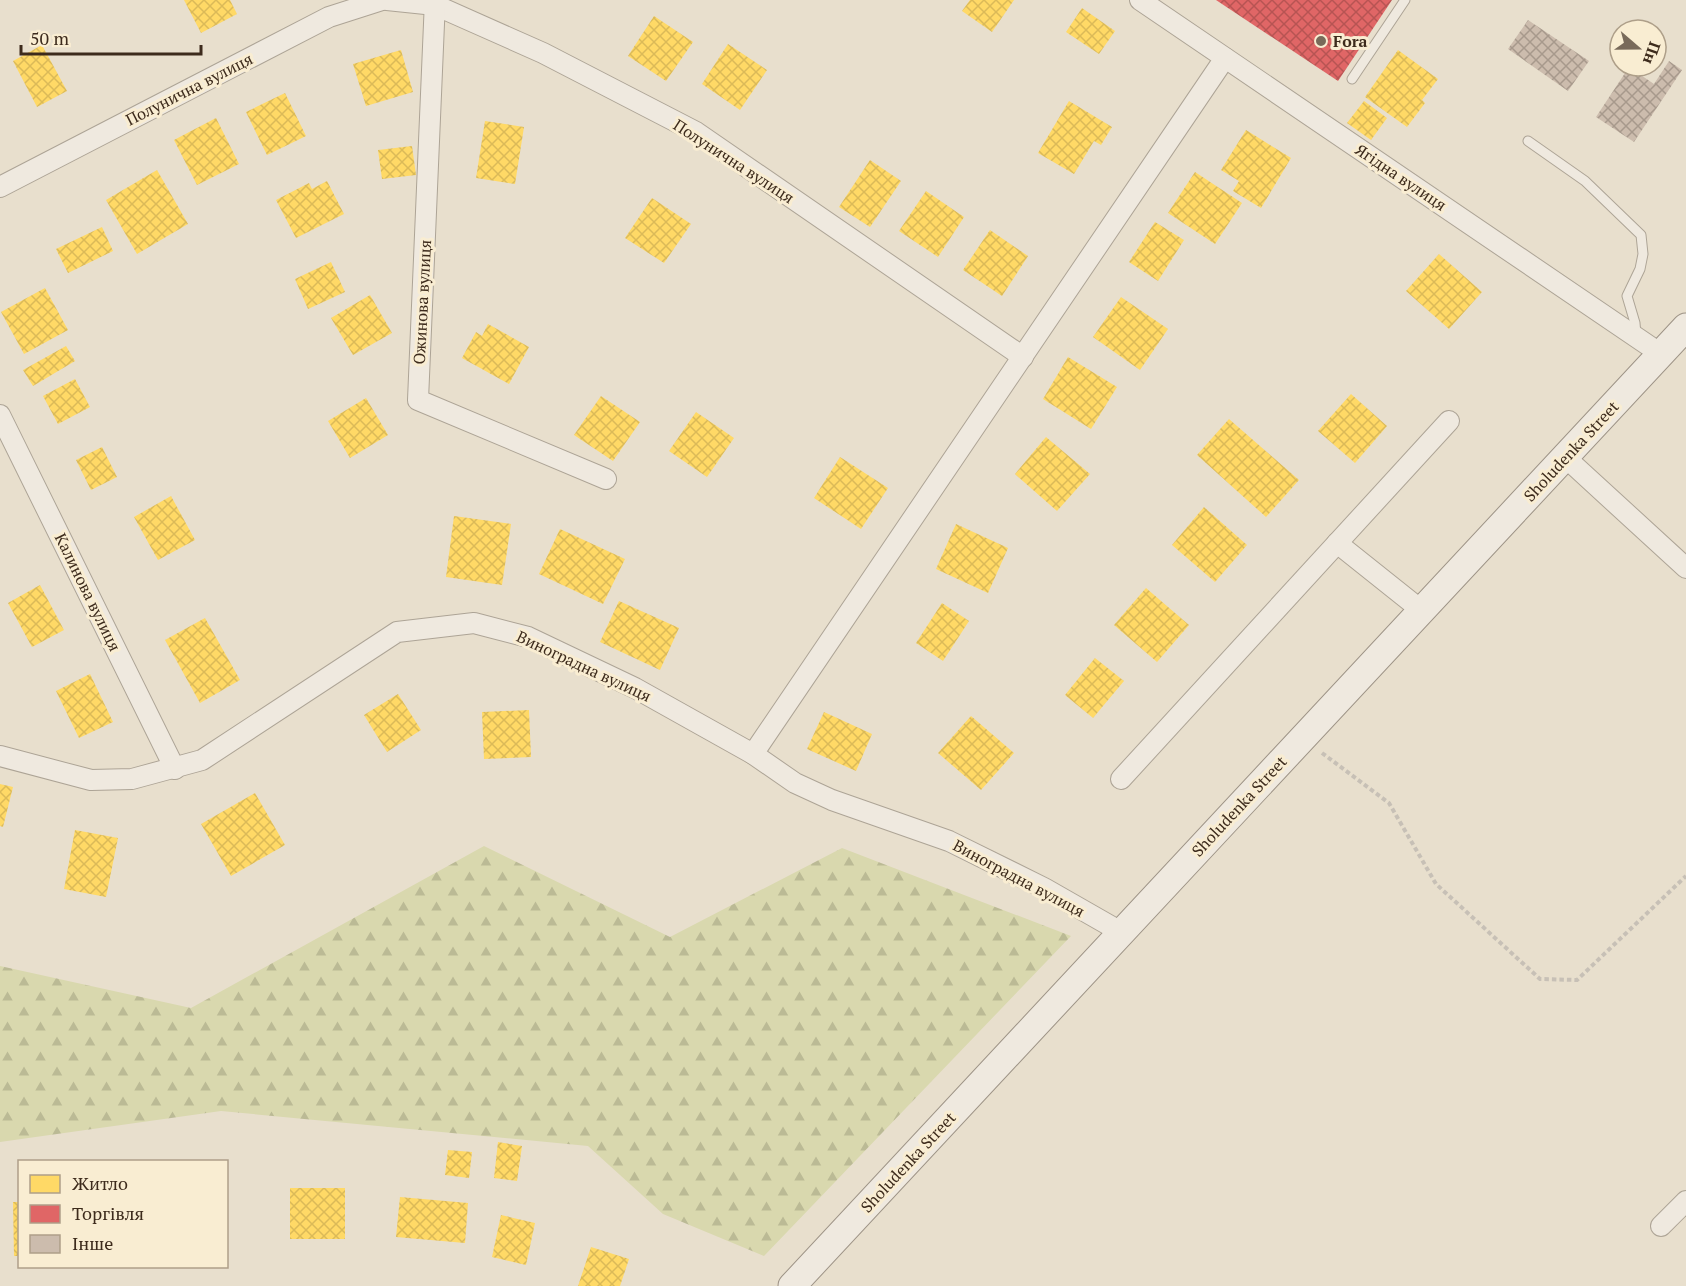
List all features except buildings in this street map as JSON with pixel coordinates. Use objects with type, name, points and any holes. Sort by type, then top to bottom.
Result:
[{"type":"main road","name":"Sholudenka Street","points":[[792,1286],[1686,327]]},
{"type":"street","name":"Полунична вулиця","points":[[0,187],[329,17],[382,0]]},
{"type":"street","name":"Полунична вулиця","points":[[387,0],[435,3],[543,53],[696,132],[1023,357]]},
{"type":"street","name":"Ягідна вулиця","points":[[1140,0],[1661,354]]},
{"type":"street","name":"Ожинова вулиця","points":[[435,3],[418,400],[606,479]]},
{"type":"street","points":[[753,754],[1225,58]]},
{"type":"street","name":"Калинова вулиця","points":[[0,415],[175,769]]},
{"type":"street","points":[[1121,778],[1449,421]]},
{"type":"street","points":[[1565,457],[1681,560]]},
{"type":"street","points":[[1337,543],[1421,610]]},
{"type":"street","name":"Виноградна вулиця","points":[[0,756],[91,780],[132,779],[175,769],[202,760],[397,632],[474,623],[528,637],[635,688],[753,754],[795,783],[832,800],[949,841],[1044,888],[1121,932]]},
{"type":"street","points":[[1661,1226],[1686,1201]]},
{"type":"lane","points":[[1352,79],[1405,0]]},
{"type":"lane","points":[[1528,141],[1585,181],[1641,235],[1643,254],[1640,269],[1627,296],[1635,323],[1636,337]]},
{"type":"path","points":[[1302,738],[1389,803],[1436,884],[1540,979],[1577,980],[1686,876]]},
{"type":"green space","points":[[484,846],[670,937],[842,848],[1071,936],[764,1256],[663,1214],[588,1146],[221,1111],[0,1142],[0,966],[191,1008]]},
{"type":"place","name":"Fora","points":[[1321,41]]}]
